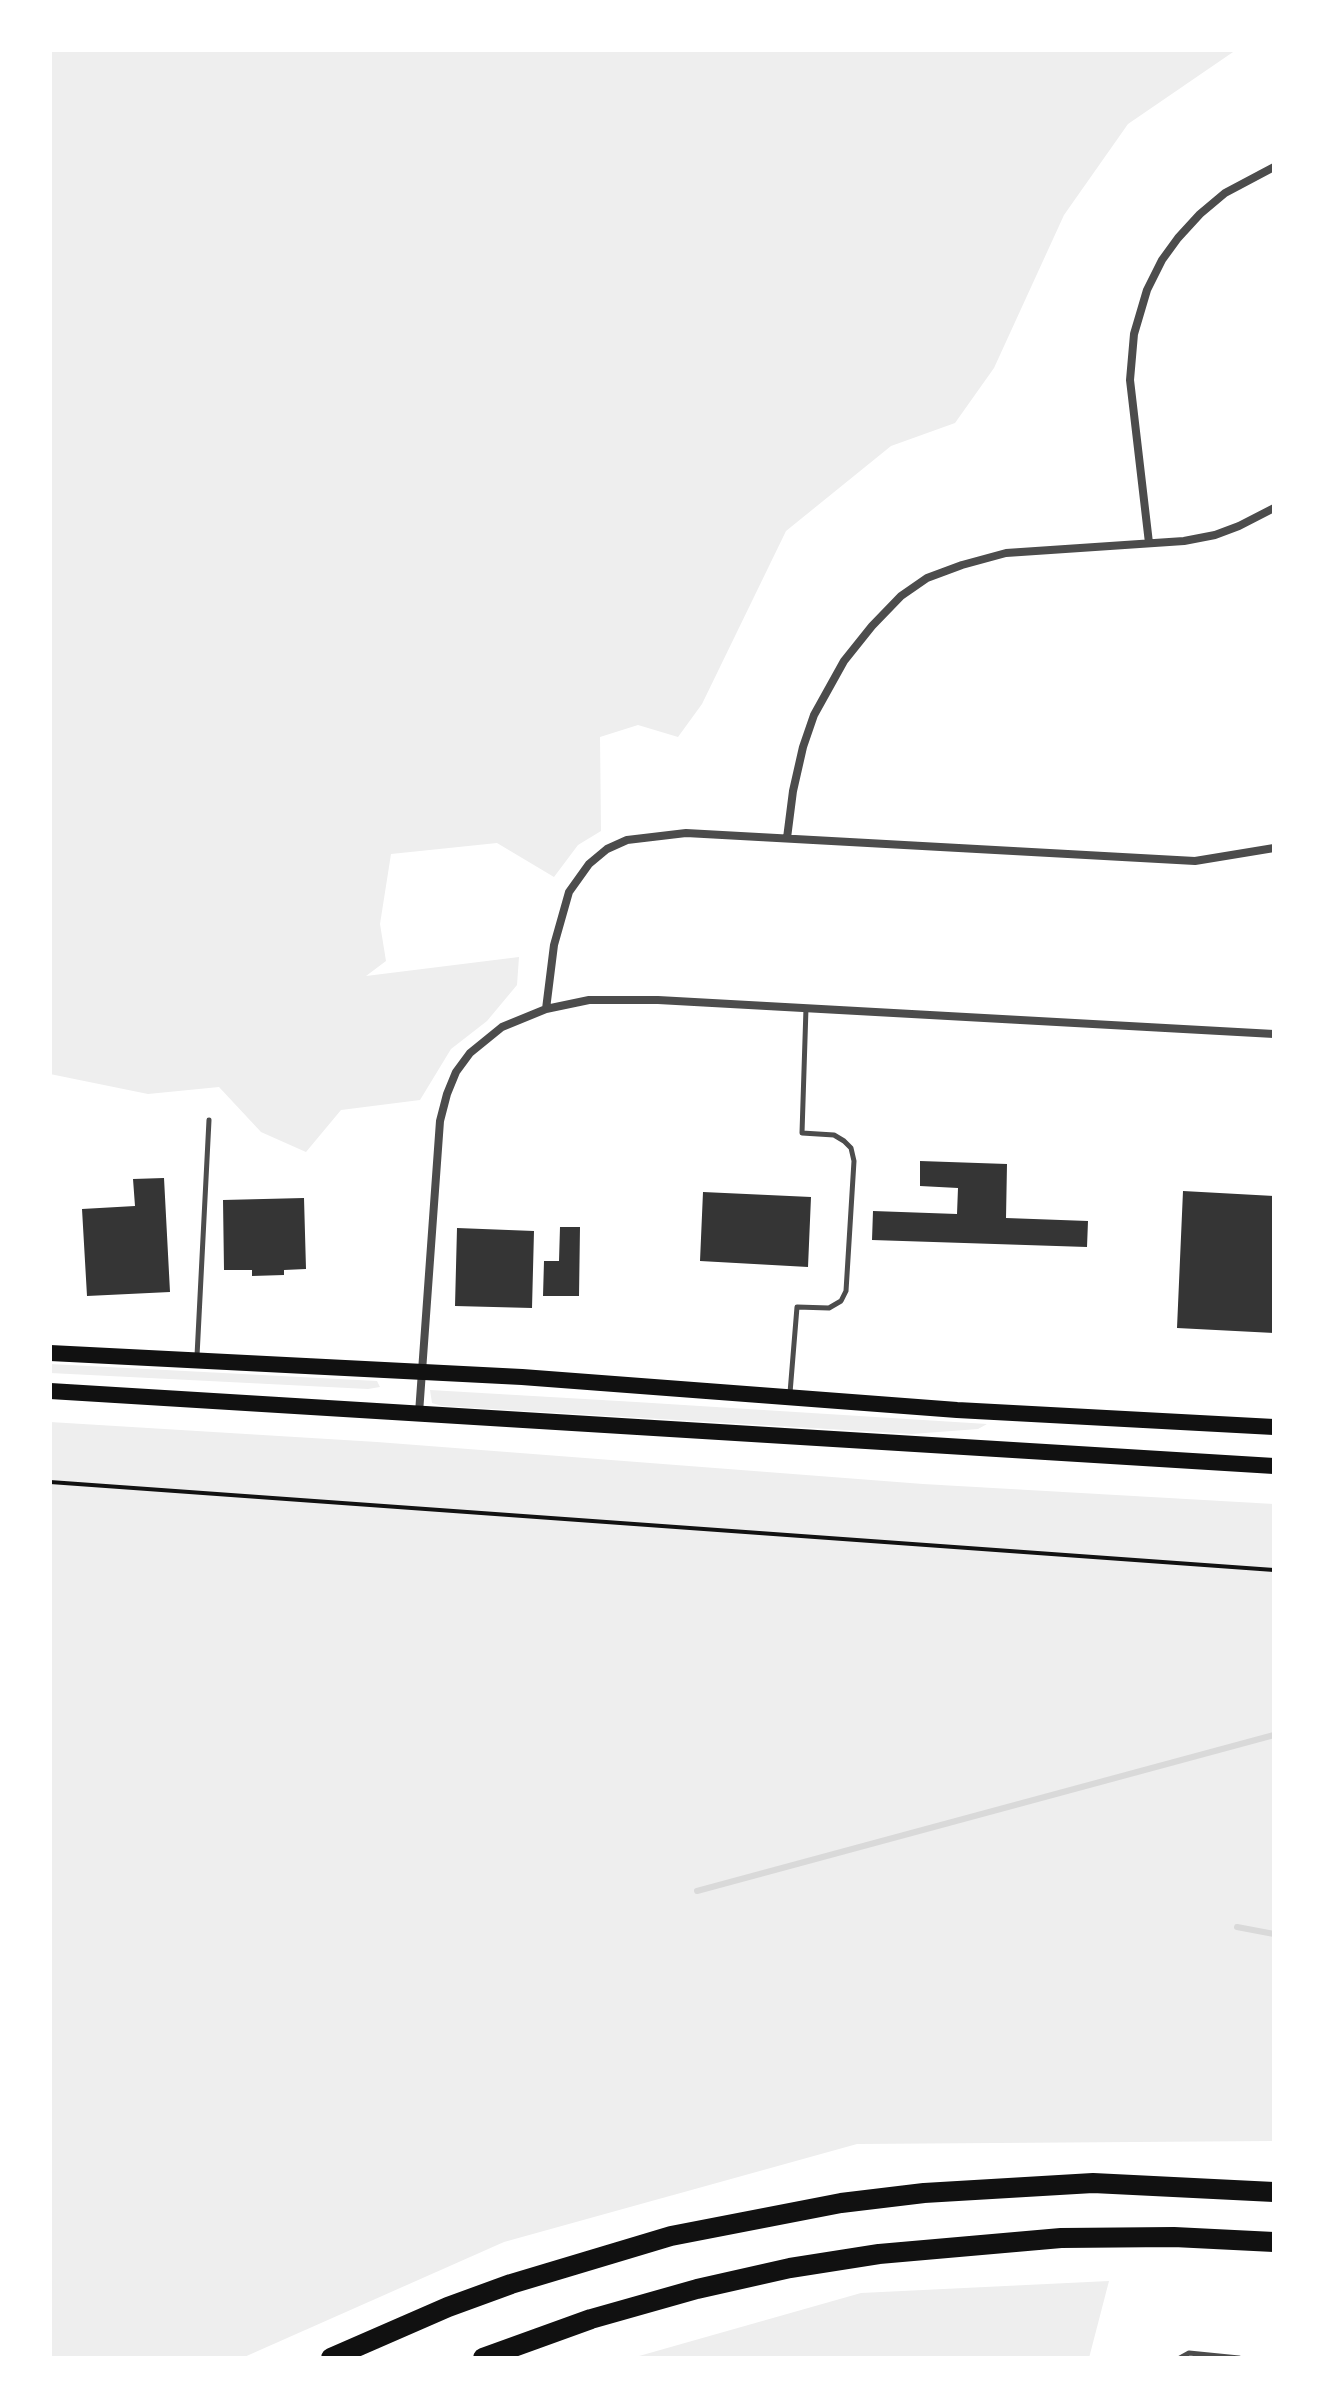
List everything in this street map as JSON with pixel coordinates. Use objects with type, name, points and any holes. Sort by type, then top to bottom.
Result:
[{"type":"highway","points":[[331,2358],[448,2307],[511,2284],[671,2236],[826,2205],[924,2193],[1093,2183],[1274,2192]]},
{"type":"highway","points":[[1174,2237],[1274,2256]]},
{"type":"highway","points":[[483,2358],[591,2319],[697,2289],[790,2268],[879,2254],[1061,2238],[1174,2237],[1274,2242]]},
{"type":"main road","points":[[50,1353],[422,1372],[957,1410],[1274,1427]]},
{"type":"main road","points":[[50,1391],[1274,1466]]},
{"type":"street","points":[[1149,543],[1130,380],[1134,334],[1147,290],[1162,260],[1200,214],[1225,193],[1274,167]]},
{"type":"street","points":[[787,838],[796,777],[814,715],[844,661],[872,626],[901,596],[927,578],[1006,553],[1215,535],[1274,508]]},
{"type":"street","points":[[546,1009],[554,945],[569,892],[589,864],[607,849],[627,840],[686,833],[1195,861],[1274,848]]},
{"type":"street","points":[[419,1415],[440,1121],[456,1072],[470,1053],[502,1027],[546,1009],[589,1000],[658,1000],[1274,1034]]},
{"type":"lane","points":[[790,1398],[797,1307],[829,1308],[841,1301],[846,1291],[854,1161],[851,1148],[834,1135],[802,1133],[806,1008]]},
{"type":"lane","points":[[197,1361],[209,1120]]},
{"type":"lane","points":[[1180,2358],[1189,2353],[1239,2358]]},
{"type":"path","points":[[50,1482],[1274,1570]]},
{"type":"shaded area","points":[[50,50],[1236,50],[1128,124],[1064,215],[994,368],[955,423],[891,446],[786,531],[702,704],[678,737],[638,725],[600,737],[601,831],[578,845],[554,877],[497,843],[391,854],[380,924],[386,961],[366,976],[519,957],[517,985],[487,1021],[451,1049],[420,1100],[341,1110],[306,1152],[261,1132],[219,1087],[148,1094],[50,1074]]},
{"type":"shaded area","points":[[50,1364],[377,1381],[380,1387],[368,1389],[50,1373]]},
{"type":"shaded area","points":[[430,1390],[987,1424],[978,1429],[912,1434],[442,1406],[432,1403]]},
{"type":"shaded area","points":[[50,1422],[377,1442],[923,1484],[1274,1504],[1274,2141],[857,2144],[504,2242],[242,2358],[50,2358]]},
{"type":"shaded area","points":[[1109,2281],[1089,2358],[632,2358],[861,2293]]},
{"type":"building","points":[[920,1161],[1007,1164],[1006,1218],[1088,1221],[1087,1247],[872,1240],[873,1211],[957,1214],[958,1188],[920,1186]]},
{"type":"building","points":[[164,1178],[170,1292],[87,1296],[82,1209],[135,1206],[133,1179]]},
{"type":"building","points":[[1183,1191],[1274,1196],[1274,1333],[1177,1328]]},
{"type":"building","points":[[703,1192],[811,1197],[808,1267],[700,1261]]},
{"type":"building","points":[[304,1198],[306,1269],[284,1270],[284,1275],[252,1276],[252,1270],[224,1270],[223,1200]]},
{"type":"building","points":[[560,1227],[580,1227],[579,1296],[543,1296],[544,1261],[559,1261]]},
{"type":"building","points":[[457,1228],[534,1231],[532,1308],[455,1306]]},
{"type":"waterway","points":[[697,1891],[1274,1735]]},
{"type":"waterway","points":[[1237,1927],[1274,1934]]}]
